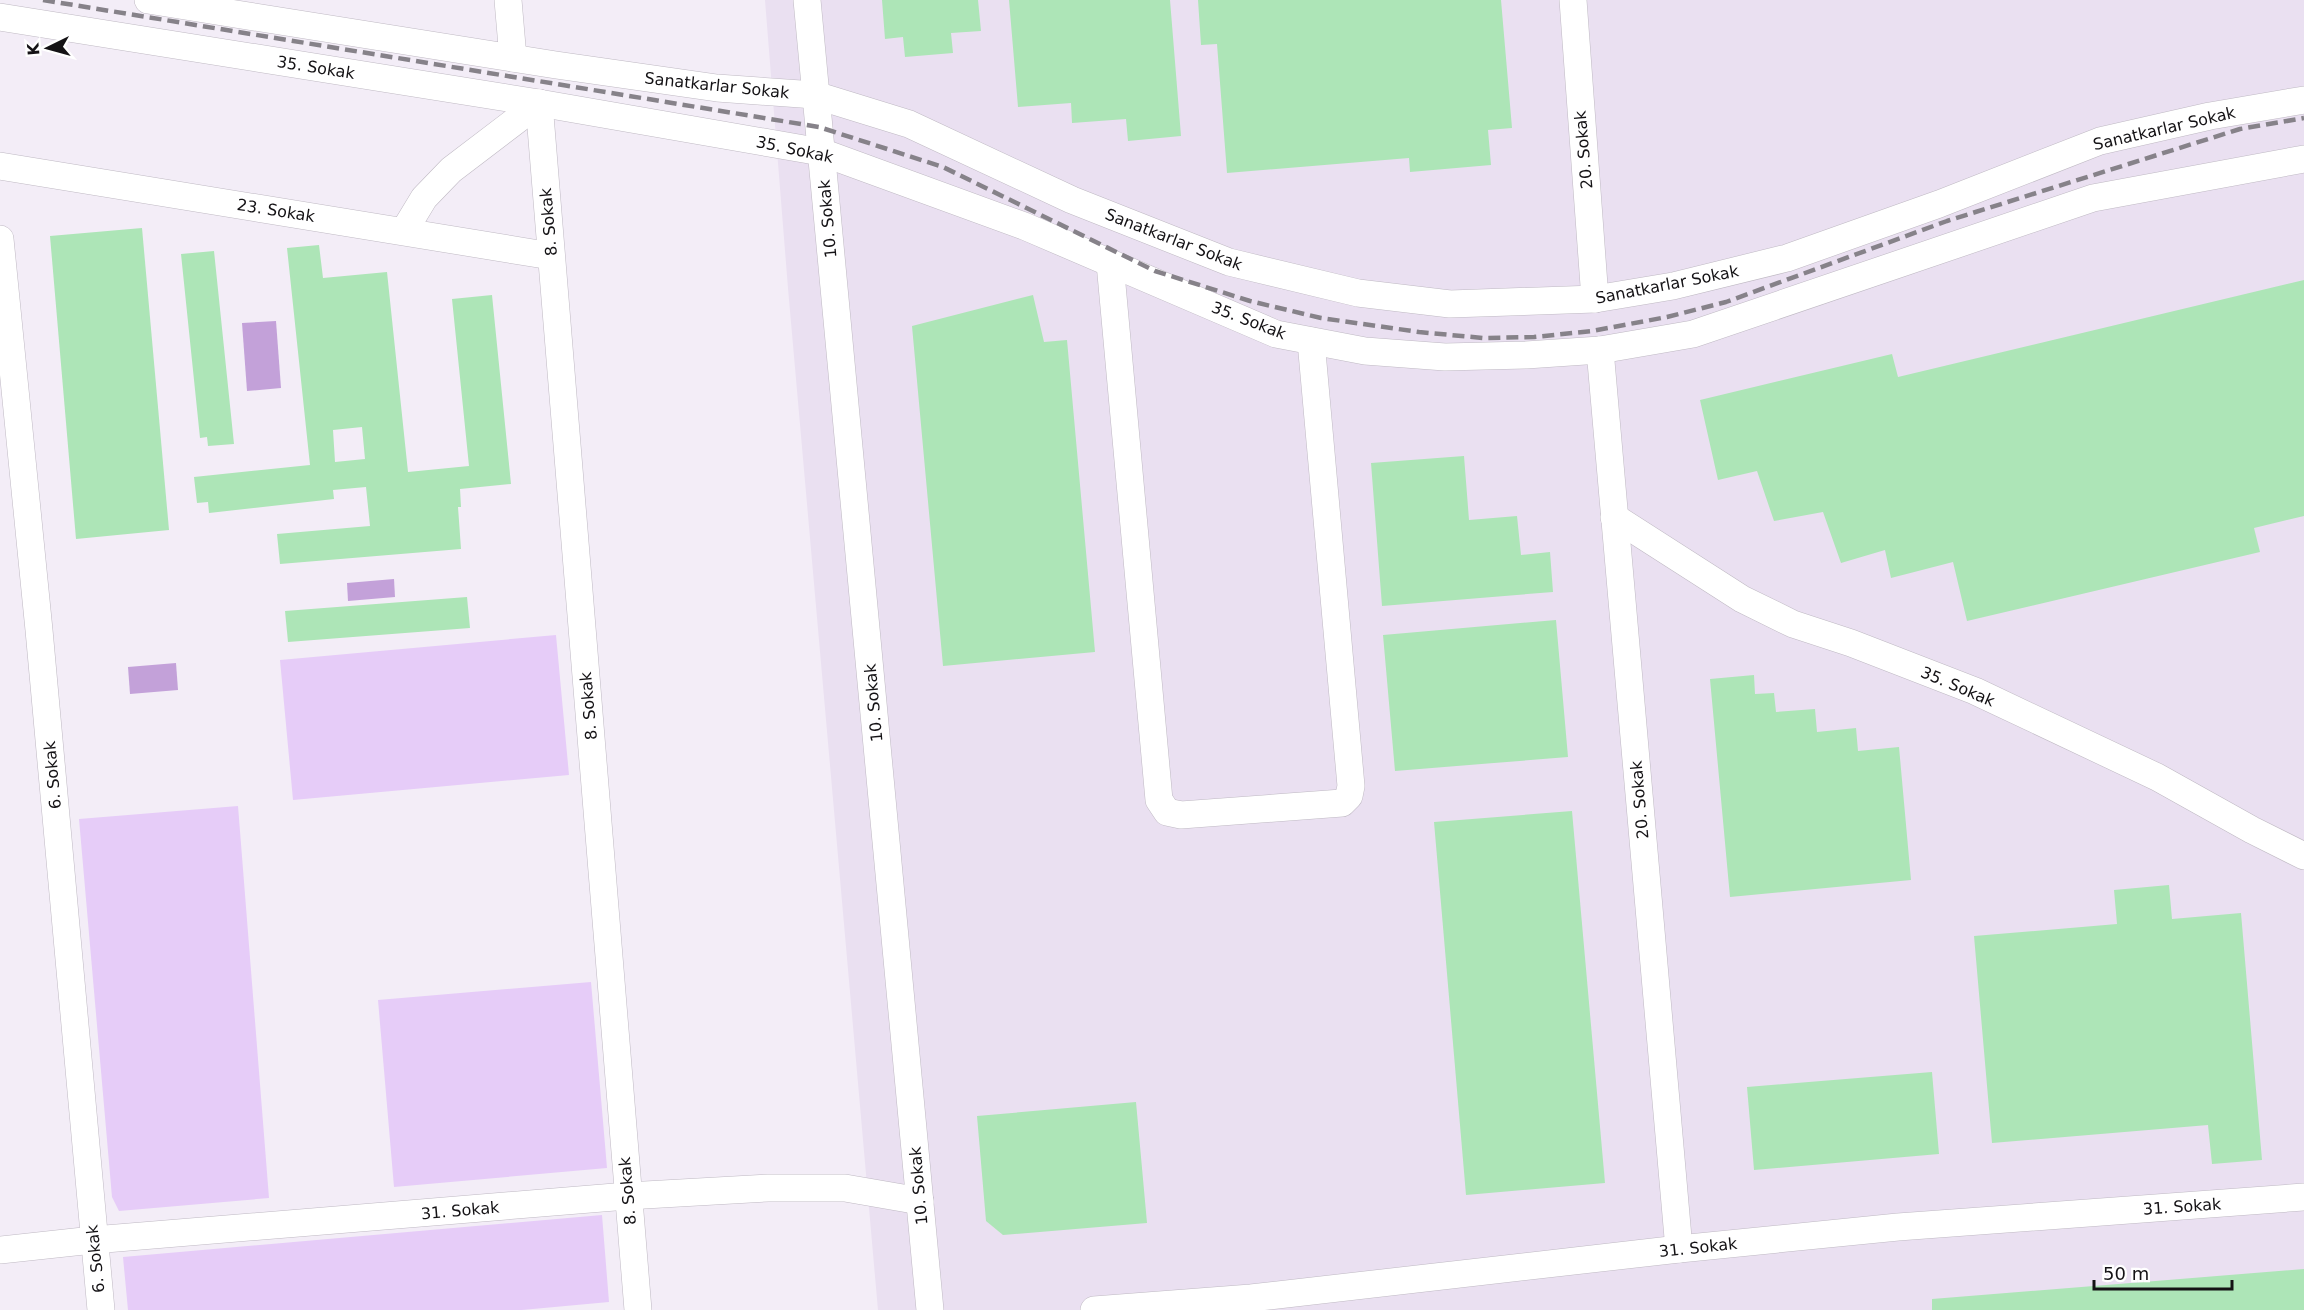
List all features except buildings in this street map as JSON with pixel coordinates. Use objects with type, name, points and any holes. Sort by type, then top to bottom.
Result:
[{"type":"street","name":"Sanatkarlar Sokak","points":[[148,0],[717,88],[815,95],[909,124],[1072,200],[1229,262],[1358,293],[1450,304],[1595,299],[1673,286],[1787,258],[1939,204],[2100,141],[2210,116],[2304,100]]},
{"type":"street","points":[[508,0],[513,58]]},
{"type":"street","name":"10. Sokak","points":[[807,0],[930,1310]]},
{"type":"street","name":"20. Sokak","points":[[1572,0],[1595,299]]},
{"type":"street","name":"35. Sokak","points":[[0,17],[539,103],[821,152],[1024,226],[1276,334],[1365,351],[1445,357],[1526,356],[1600,350],[1694,334],[2093,198],[2304,159]]},
{"type":"street","points":[[404,231],[424,198],[451,170],[539,103]]},
{"type":"street","name":"8. Sokak","points":[[539,103],[638,1310]]},
{"type":"street","name":"23. Sokak","points":[[0,166],[551,256]]},
{"type":"street","name":"6. Sokak","points":[[0,239],[39,630],[101,1310]]},
{"type":"street","points":[[1110,263],[1159,801],[1167,812],[1181,815],[1342,803],[1349,796],[1351,786],[1311,341]]},
{"type":"street","name":"20. Sokak","points":[[1600,350],[1679,1249]]},
{"type":"street","name":"35. Sokak","points":[[1614,517],[1742,599],[1783,619],[1975,691],[2157,777],[2304,856]]},
{"type":"street","name":"31. Sokak","points":[[0,1250],[93,1240],[627,1196],[768,1188],[844,1188],[920,1202]]},
{"type":"street","name":"31. Sokak","points":[[1094,1310],[1251,1298],[1679,1249],[1898,1227],[2304,1197]]},
{"type":"shaded area","points":[[765,0],[2304,0],[2304,1310],[878,1310],[788,288]]},
{"type":"shaded area","points":[[276,321],[281,388],[247,391],[242,323]]},
{"type":"shaded area","points":[[394,579],[395,597],[348,601],[347,583]]},
{"type":"shaded area","points":[[556,635],[569,775],[293,800],[280,660]]},
{"type":"shaded area","points":[[176,663],[178,690],[130,694],[128,667]]},
{"type":"shaded area","points":[[238,806],[269,1198],[119,1211],[112,1197],[79,819]]},
{"type":"shaded area","points":[[591,982],[607,1168],[394,1187],[378,1000]]},
{"type":"shaded area","points":[[602,1215],[609,1302],[522,1310],[128,1310],[123,1257]]},
{"type":"railway","points":[[43,0],[819,127],[943,167],[1155,271],[1250,301],[1321,318],[1419,332],[1483,338],[1534,337],[1592,331],[1667,317],[1726,302],[1947,221],[2240,129],[2304,118]]}]
